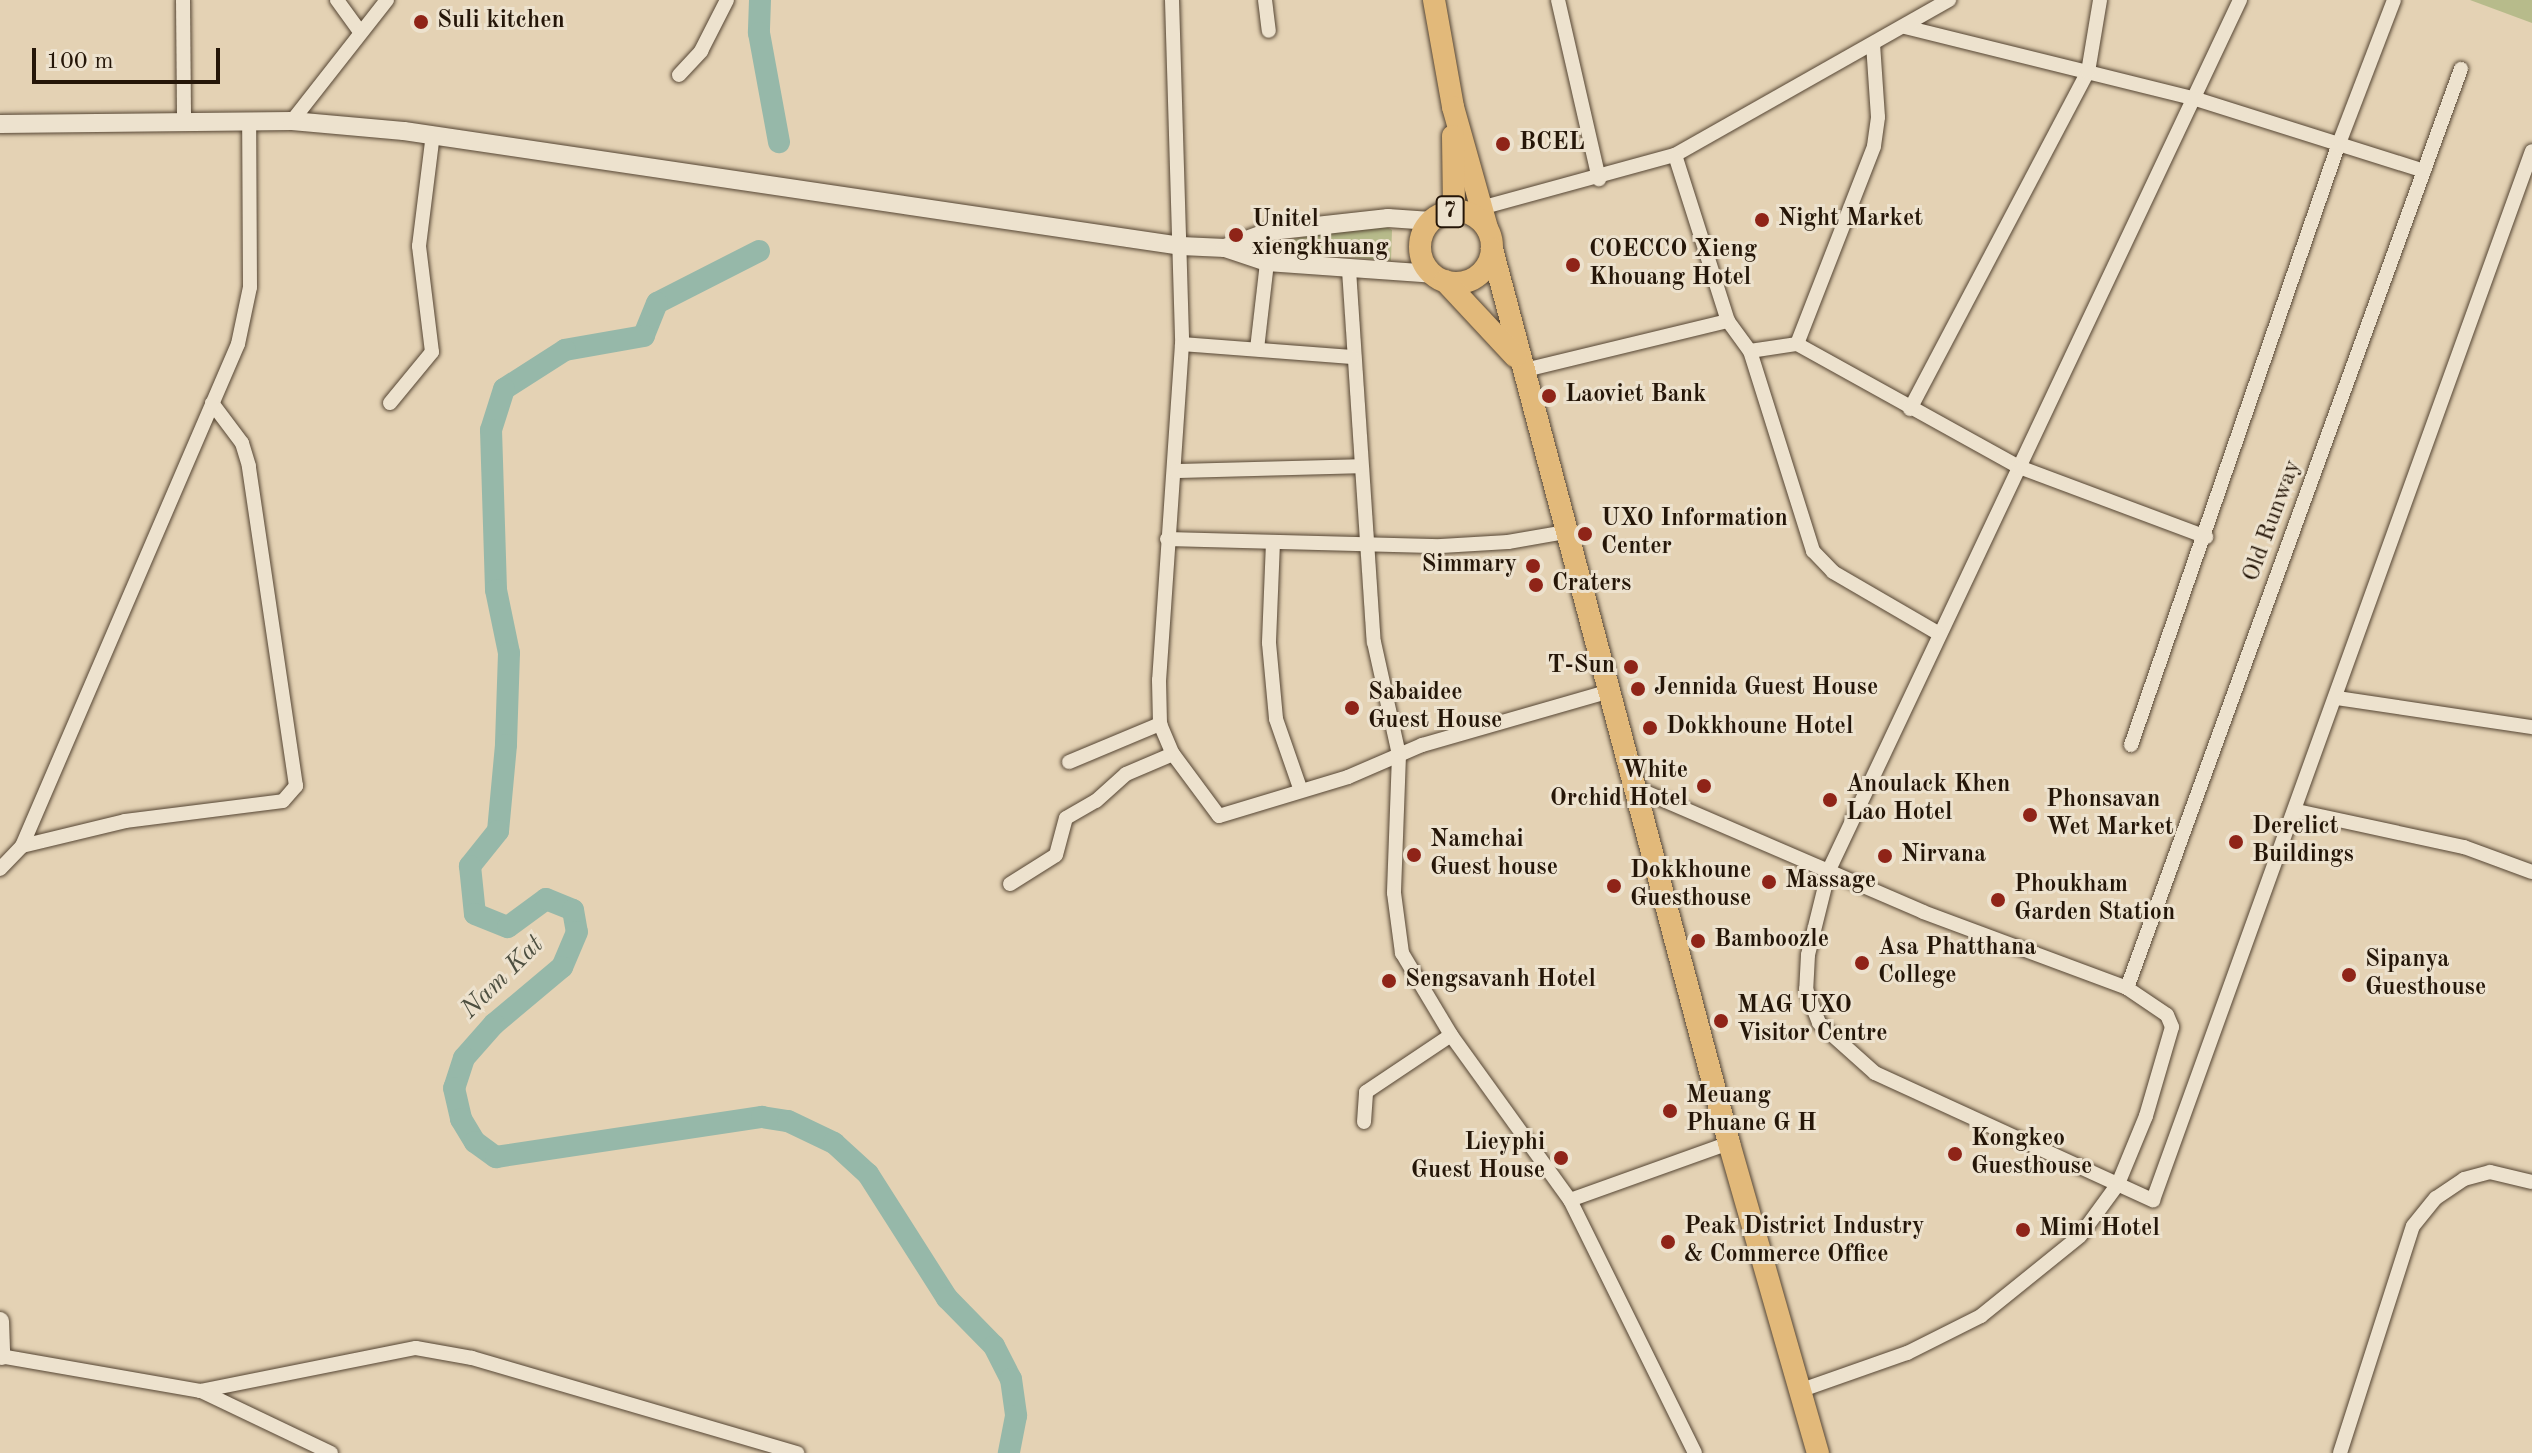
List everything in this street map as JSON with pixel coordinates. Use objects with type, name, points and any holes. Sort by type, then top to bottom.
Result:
[{"type":"highway","name":"7","points":[[1434,0],[1453,107],[1487,228],[1519,364],[1638,789],[1729,1143],[1818,1453]]},
{"type":"highway","name":"7","points":[[1453,107],[1454,211]]},
{"type":"highway","name":"7","points":[[1487,228],[1469,213],[1454,211],[1431,221],[1420,244],[1423,261],[1519,364]]},
{"type":"highway","name":"7","points":[[1439,278],[1463,284],[1479,275],[1487,228]]},
{"type":"street","points":[[183,0],[184,124]]},
{"type":"street","points":[[337,0],[360,32]]},
{"type":"street","points":[[292,121],[387,0]]},
{"type":"street","points":[[679,75],[701,51],[727,0]]},
{"type":"street","points":[[1172,0],[1182,344],[1176,471],[1167,539],[1160,724],[1173,754],[1219,816],[1300,788],[1348,777],[1399,755],[1610,691]]},
{"type":"street","points":[[1265,0],[1269,31]]},
{"type":"street","points":[[1558,0],[1599,179]]},
{"type":"street","points":[[1487,228],[1599,179],[1675,155],[1949,0]]},
{"type":"street","points":[[1910,409],[2088,72],[2100,0]]},
{"type":"street","points":[[2240,0],[2196,99],[1938,633],[1829,870],[1808,955],[1806,989],[1819,1023],[1875,1073],[2153,1200],[2297,811],[2532,151]]},
{"type":"street","points":[[2131,745],[2206,537],[2338,146],[2394,0]]},
{"type":"street","points":[[1905,27],[2196,99],[2424,171]]},
{"type":"street","points":[[1797,344],[1874,146],[1878,117],[1873,44]]},
{"type":"street","name":"Old Runway","points":[[2127,988],[2461,69]]},
{"type":"street","points":[[0,124],[292,121],[433,134],[1181,246],[1225,248],[1267,262],[1439,278]]},
{"type":"street","points":[[0,869],[22,846],[238,344],[250,287],[249,122]]},
{"type":"street","points":[[390,403],[432,352],[419,246],[433,134]]},
{"type":"street","points":[[1675,155],[1728,321],[1750,351],[1800,524],[1813,551],[1833,572],[1938,633]]},
{"type":"street","points":[[1225,248],[1271,231],[1388,218],[1431,221]]},
{"type":"street","points":[[1257,349],[1267,262]]},
{"type":"street","points":[[1349,270],[1352,357],[1374,642],[1399,755],[1395,916],[1402,953],[1451,1035],[1570,1200],[1695,1453]]},
{"type":"street","points":[[1519,364],[1728,321]]},
{"type":"street","points":[[1182,344],[1352,357]]},
{"type":"street","points":[[1750,351],[1797,344],[2019,467],[2206,537]]},
{"type":"street","points":[[22,846],[162,814],[283,801],[296,786],[249,466],[242,443],[212,403]]},
{"type":"street","points":[[1176,471],[1361,466]]},
{"type":"street","points":[[1167,539],[1508,542],[1566,532]]},
{"type":"street","points":[[1273,542],[1269,643],[1276,719],[1300,788]]},
{"type":"street","points":[[2337,698],[2532,727]]},
{"type":"street","points":[[1069,762],[1160,724]]},
{"type":"street","points":[[1010,884],[1056,855],[1066,818],[1096,801],[1126,774],[1173,754]]},
{"type":"street","points":[[1638,789],[1923,912],[2127,988],[2167,1015],[2172,1027],[2146,1116],[2118,1184],[2080,1236],[1981,1316],[1907,1353],[1799,1391]]},
{"type":"street","points":[[2297,811],[2464,847],[2532,872]]},
{"type":"street","points":[[1364,1122],[1366,1092],[1451,1035]]},
{"type":"street","points":[[1570,1200],[1729,1143]]},
{"type":"street","points":[[2340,1453],[2413,1226],[2436,1198],[2464,1179],[2490,1172],[2532,1182]]},
{"type":"street","points":[[0,1321],[1,1356],[200,1391],[331,1453]]},
{"type":"street","points":[[200,1391],[416,1348],[472,1358],[797,1453]]},
{"type":"green space","points":[[2470,0],[2532,0],[2532,23]]},
{"type":"green space","points":[[1380,223],[1392,230],[1391,261],[1271,249],[1271,243]]},
{"type":"waterway","name":"Nam Kat","points":[[760,0],[759,33],[779,142]]},
{"type":"waterway","name":"Nam Kat","points":[[759,251],[657,303],[644,336],[565,350],[504,389],[491,430],[496,590],[509,653],[506,745],[498,831],[470,866],[475,914],[508,927],[546,899],[573,910],[577,932],[562,967],[494,1024],[464,1058],[454,1088],[461,1119],[475,1142],[496,1157],[762,1117],[788,1121],[834,1143],[868,1174],[947,1298],[994,1346],[1011,1379],[1016,1416],[1009,1453]]},
{"type":"place","name":"Suli kitchen","points":[[421,22]]},
{"type":"place","name":"BCEL","points":[[1503,144]]},
{"type":"place","name":"Night Market","points":[[1762,220]]},
{"type":"place","name":"Unitel xiengkhuang","points":[[1236,235]]},
{"type":"place","name":"COECCO Xieng Khouang Hotel","points":[[1573,265]]},
{"type":"place","name":"Laoviet Bank","points":[[1549,396]]},
{"type":"place","name":"UXO Information Center","points":[[1585,534]]},
{"type":"place","name":"Simmary","points":[[1533,566]]},
{"type":"place","name":"Craters","points":[[1536,585]]},
{"type":"place","name":"T-Sun","points":[[1631,667]]},
{"type":"place","name":"Jennida Guest House","points":[[1638,689]]},
{"type":"place","name":"Sabaidee Guest House","points":[[1352,708]]},
{"type":"place","name":"Dokkhoune Hotel","points":[[1650,728]]},
{"type":"place","name":"White Orchid Hotel","points":[[1704,786]]},
{"type":"place","name":"Anoulack Khen Lao Hotel","points":[[1830,800]]},
{"type":"place","name":"Phonsavan Wet Market","points":[[2030,815]]},
{"type":"place","name":"Derelict Buildings","points":[[2236,842]]},
{"type":"place","name":"Namchai Guest house","points":[[1414,855]]},
{"type":"place","name":"Nirvana","points":[[1885,856]]},
{"type":"place","name":"Massage","points":[[1769,882]]},
{"type":"place","name":"Dokkhoune Guesthouse","points":[[1614,886]]},
{"type":"place","name":"Phoukham Garden Station","points":[[1998,900]]},
{"type":"place","name":"Bamboozle","points":[[1698,941]]},
{"type":"place","name":"Asa Phatthana College","points":[[1862,963]]},
{"type":"place","name":"Sipanya Guesthouse","points":[[2349,975]]},
{"type":"place","name":"Sengsavanh Hotel","points":[[1389,981]]},
{"type":"place","name":"MAG UXO Visitor Centre","points":[[1721,1021]]},
{"type":"place","name":"Meuang Phuane G H","points":[[1670,1111]]},
{"type":"place","name":"Kongkeo Guesthouse","points":[[1955,1154]]},
{"type":"place","name":"Lieyphi Guest House","points":[[1561,1158]]},
{"type":"place","name":"Mimi Hotel","points":[[2023,1230]]},
{"type":"place","name":"Peak District Industry & Commerce Office","points":[[1668,1242]]}]
